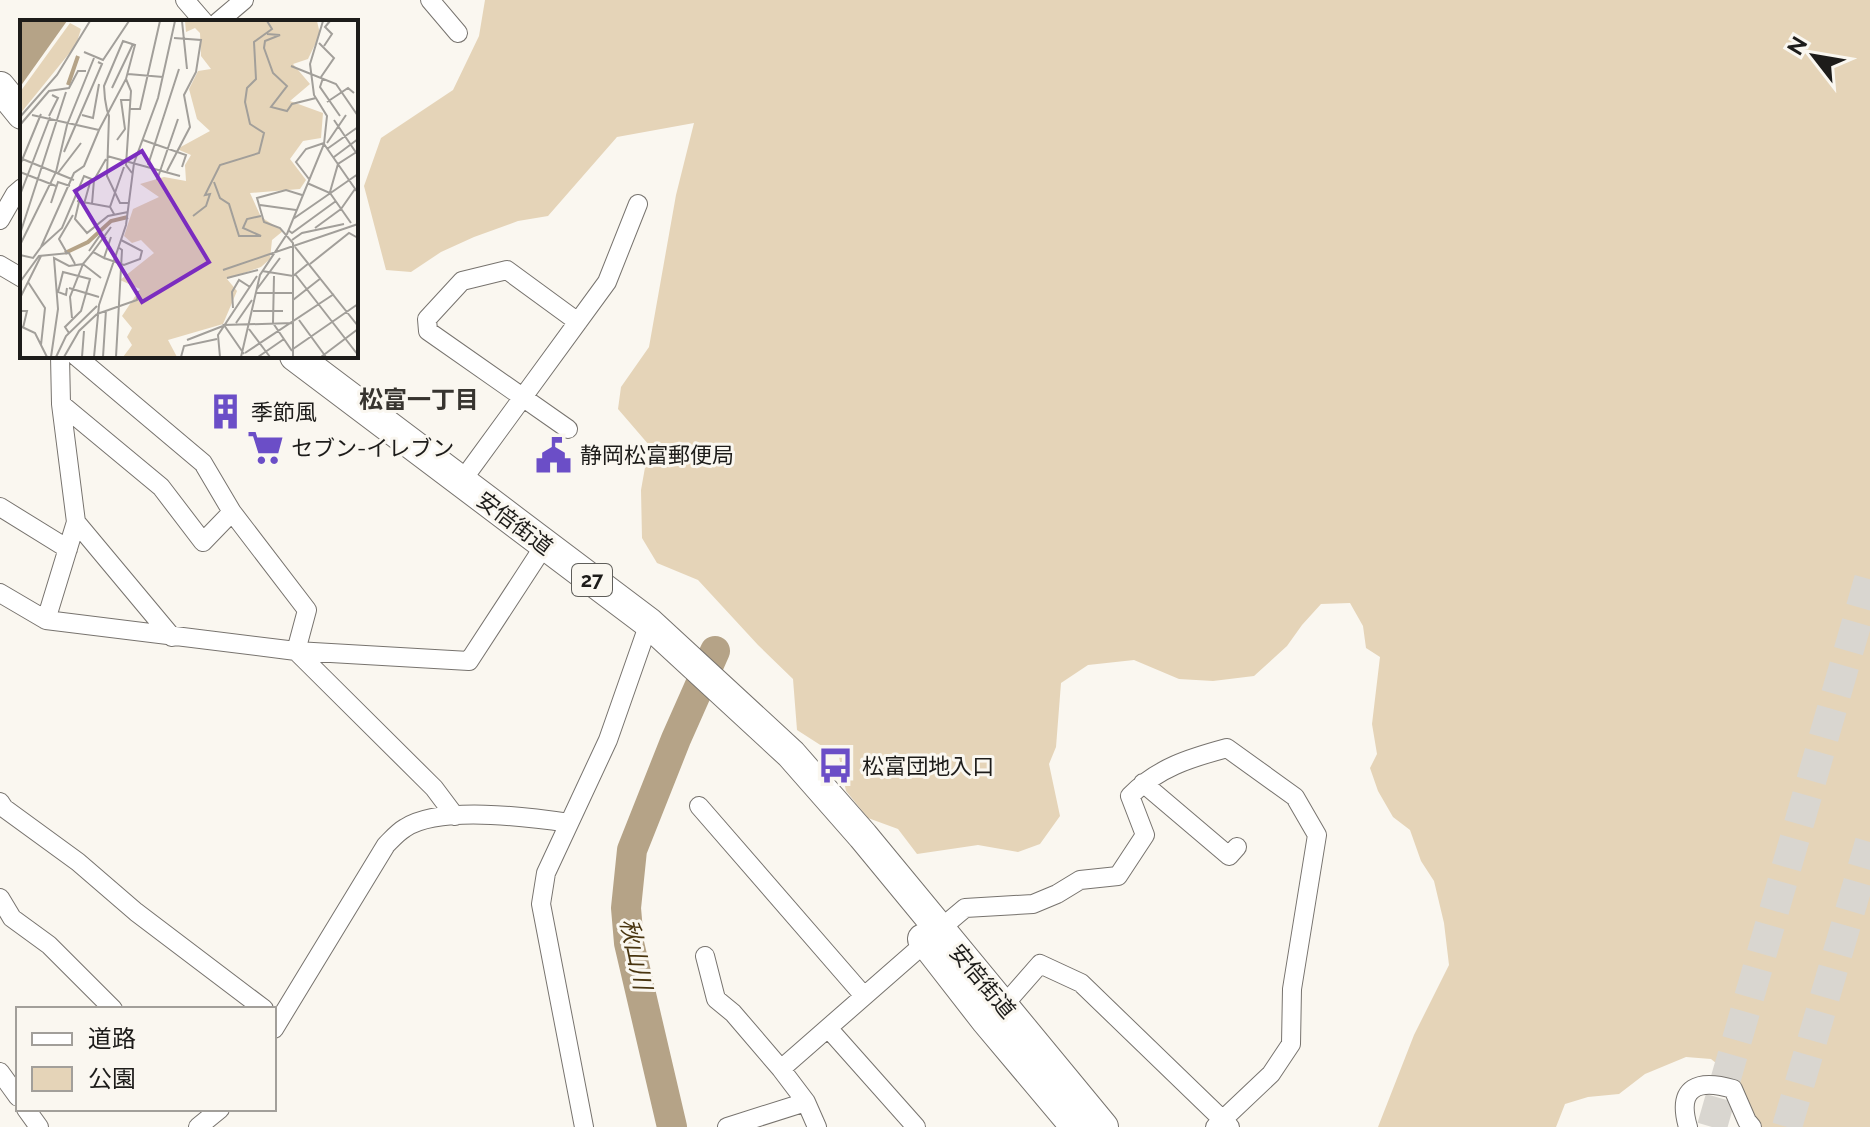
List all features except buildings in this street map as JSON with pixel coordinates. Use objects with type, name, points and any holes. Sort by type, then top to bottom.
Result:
[{"type":"main road","points":[[0,87],[20,112]]},
{"type":"main road","name":"安倍街道","points":[[298,358],[649,623],[791,754],[863,836],[933,936],[986,1020],[1076,1127]]},
{"type":"main road","name":"安倍街道","points":[[933,936],[1004,1005],[1103,1127]]},
{"type":"street","points":[[185,0],[202,20]]},
{"type":"street","points":[[220,20],[244,0]]},
{"type":"street","points":[[430,0],[458,33]]},
{"type":"street","points":[[0,220],[20,190]]},
{"type":"street","points":[[461,482],[607,282],[638,204]]},
{"type":"street","points":[[0,265],[20,277]]},
{"type":"street","points":[[568,429],[428,331],[427,319],[462,281],[507,270],[578,322]]},
{"type":"street","points":[[46,620],[76,522],[61,404],[60,358]]},
{"type":"street","points":[[78,358],[203,463],[232,512],[307,610],[296,651]]},
{"type":"street","points":[[61,404],[161,487],[203,542],[232,512]]},
{"type":"street","points":[[0,507],[68,549]]},
{"type":"street","points":[[76,522],[172,637]]},
{"type":"street","points":[[0,593],[46,620],[296,651],[469,661],[544,546]]},
{"type":"street","points":[[584,1127],[541,904],[546,873],[608,740],[649,623]]},
{"type":"street","points":[[296,651],[434,788],[455,816]]},
{"type":"street","points":[[781,1069],[965,908],[1033,904],[1080,880],[1118,876],[1145,835],[1130,796],[1143,783],[1180,760],[1227,748],[1295,797],[1317,835],[1292,989],[1291,1044],[1271,1074],[1222,1125],[1081,983],[1040,964],[1004,1005]]},
{"type":"street","points":[[1143,783],[1229,856],[1237,847]]},
{"type":"street","points":[[699,806],[864,996]]},
{"type":"street","points":[[1,807],[78,862],[136,912],[258,1007]]},
{"type":"street","points":[[276,1014],[386,845],[405,828],[420,821],[455,816],[516,816],[569,823]]},
{"type":"street","points":[[0,898],[12,918],[49,945],[111,1007]]},
{"type":"street","points":[[705,956],[716,999],[733,1013],[781,1069],[806,1102],[817,1127]]},
{"type":"street","points":[[828,1028],[916,1127]]},
{"type":"street","points":[[0,1072],[16,1094]]},
{"type":"street","points":[[1688,1127],[1685,1100],[1695,1088],[1710,1083],[1733,1089],[1752,1127]]},
{"type":"street","points":[[727,1127],[806,1102]]},
{"type":"street","points":[[198,1127],[215,1111]]},
{"type":"green space","points":[[485,0],[1870,0],[1870,1127],[1743,1127],[1736,1079],[1711,1059],[1686,1057],[1645,1074],[1619,1094],[1588,1097],[1565,1104],[1556,1127],[1378,1127],[1414,1035],[1449,965],[1444,923],[1434,881],[1421,861],[1410,830],[1393,817],[1378,791],[1370,768],[1377,754],[1372,724],[1380,657],[1366,648],[1363,626],[1350,603],[1321,604],[1287,646],[1254,676],[1213,681],[1179,679],[1134,660],[1088,665],[1061,683],[1056,747],[1049,764],[1060,816],[1040,844],[1018,852],[978,845],[917,854],[898,829],[868,818],[846,791],[839,757],[797,730],[793,679],[698,580],[657,563],[642,538],[641,490],[649,445],[618,409],[621,387],[649,347],[676,195],[694,123],[617,137],[548,216],[518,221],[474,237],[441,252],[411,272],[386,270],[364,186],[381,138],[453,90],[479,36]]},
{"type":"waterway","name":"秋山川","points":[[672,1127],[629,943],[626,908],[632,850],[715,651]]},
{"type":"tunnel","points":[[1712,1127],[1870,576]]},
{"type":"tunnel","points":[[1787,1127],[1870,842]]},
{"type":"place","name":"季節風","points":[[225,412]]},
{"type":"place","name":"セブン-イレブン","points":[[265,448]]},
{"type":"place","name":"静岡松富郵便局","points":[[554,455]]},
{"type":"place","name":"松富団地入口","points":[[836,766]]},
{"type":"district","name":"松富一丁目","points":[[419,399]]}]
